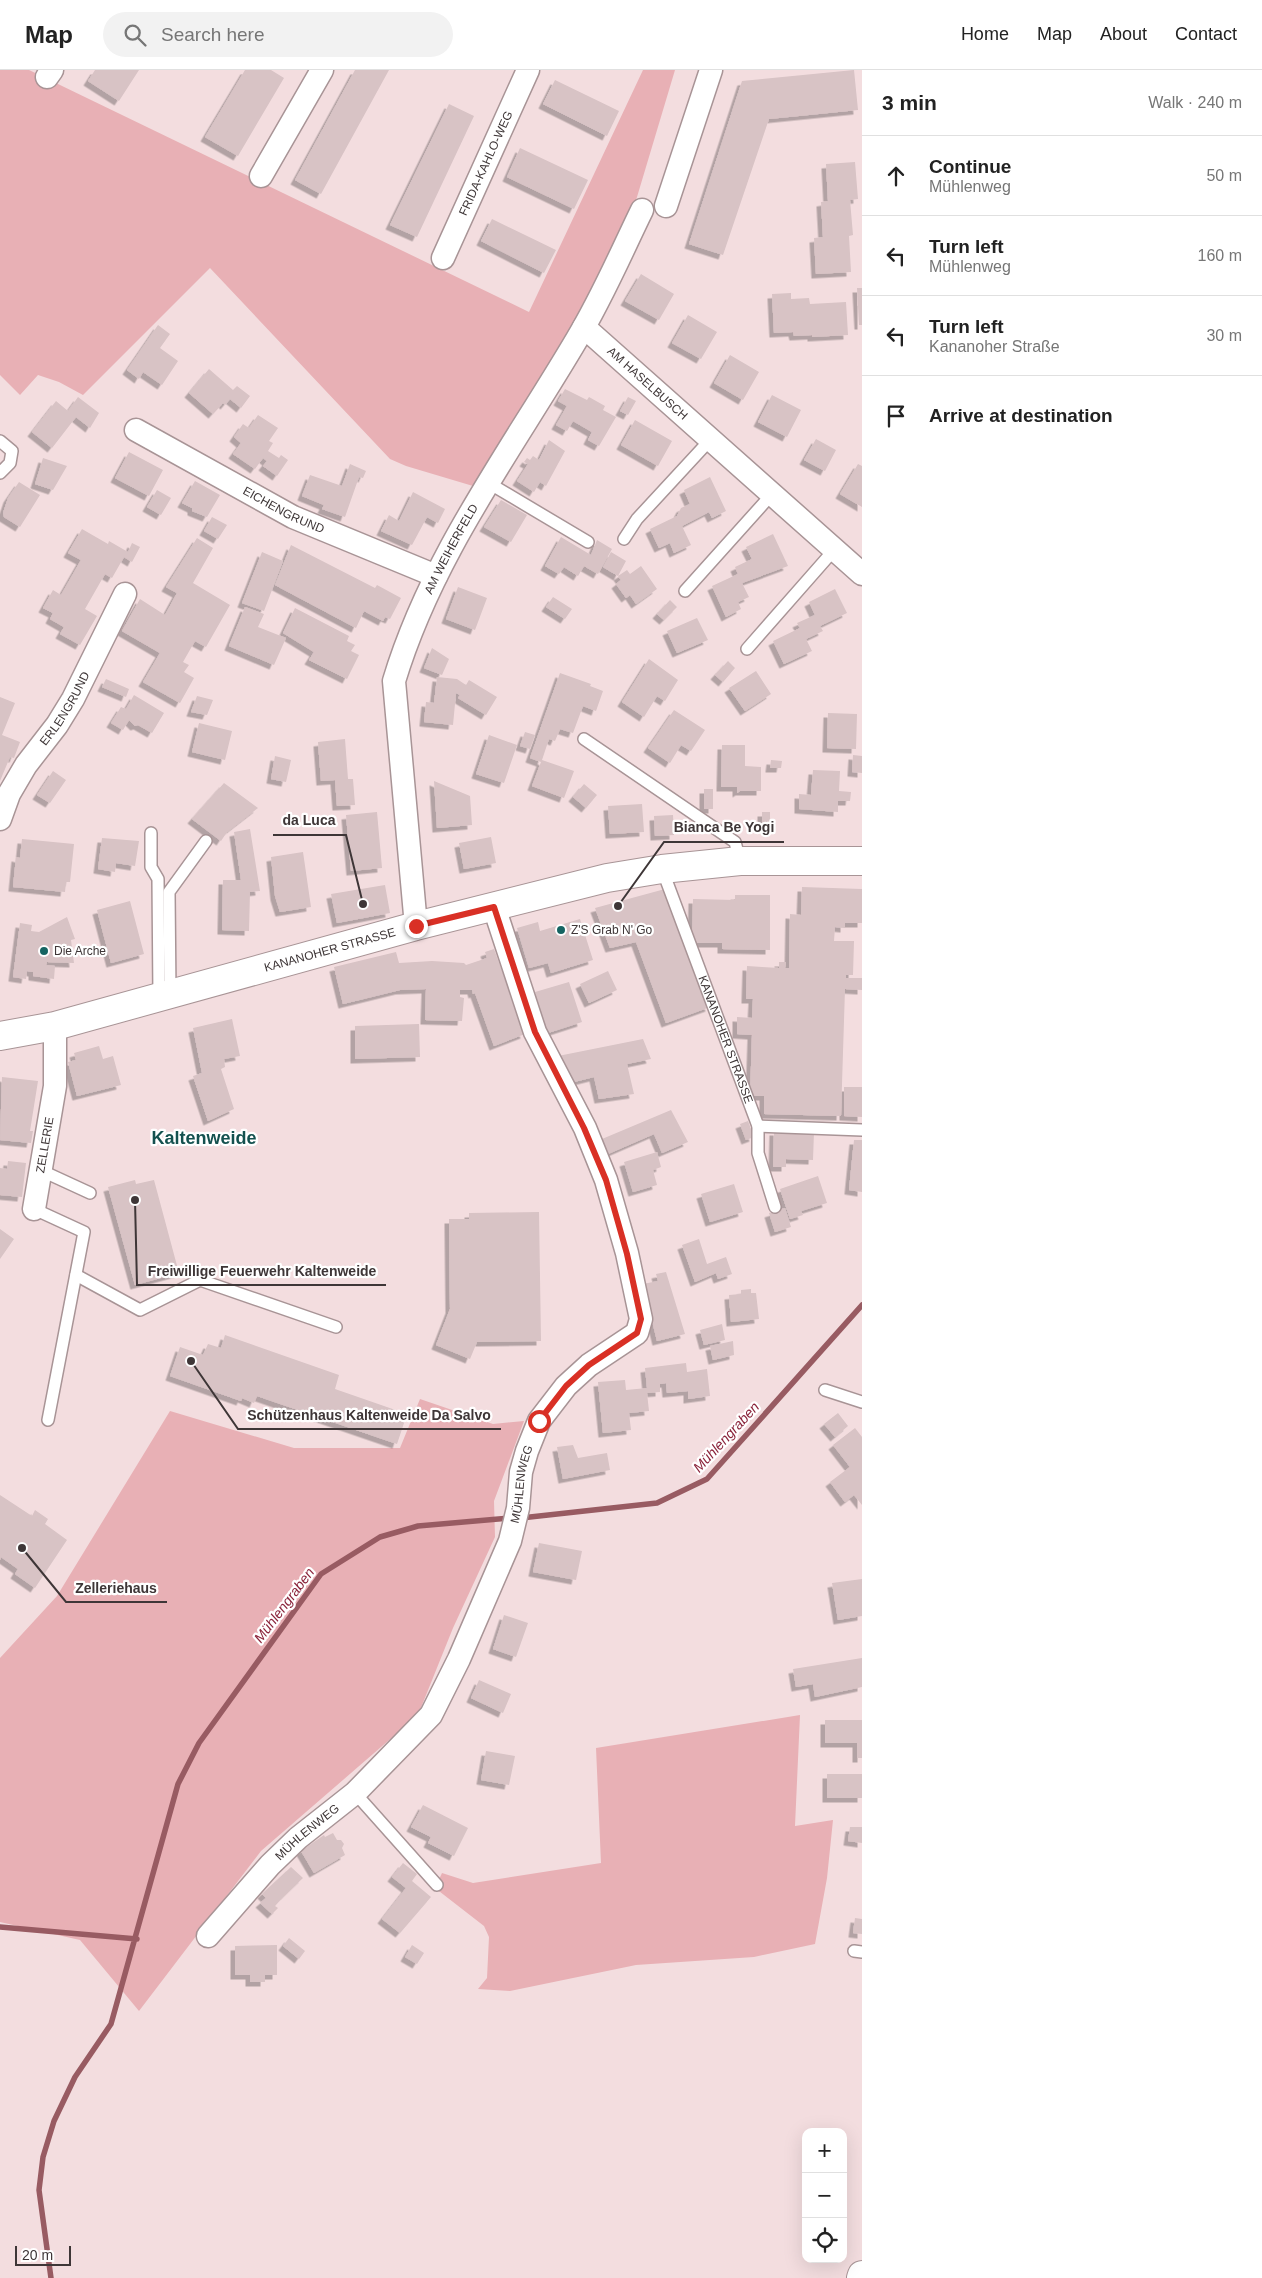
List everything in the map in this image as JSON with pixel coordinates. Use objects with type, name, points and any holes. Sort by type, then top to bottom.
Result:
[{"type":"street","points":[[261,176],[322,70]]},
{"type":"street","name":"FRIDA-KAHLO-WEG","points":[[443,258],[528,70]]},
{"type":"street","points":[[666,206],[712,70]]},
{"type":"street","name":"AM WEIHERFELD","points":[[416,926],[394,681],[401,655],[458,532],[486,482],[584,327],[642,210]]},
{"type":"street","name":"AM HASELBUSCH","points":[[584,327],[862,574]]},
{"type":"street","name":"EICHENGRUND","points":[[136,430],[293,518],[436,576]]},
{"type":"street","name":"ERLENGRUND","points":[[0,819],[9,794],[26,766],[57,725],[73,698],[125,594]]},
{"type":"street","name":"KANANOHER STRASSE","points":[[0,1036],[55,1026],[416,926],[607,878],[662,869],[740,861],[862,861]]},
{"type":"street","name":"MÜHLENWEG","points":[[208,1936],[270,1865],[298,1838],[355,1793],[431,1715],[510,1541],[516,1518],[521,1472],[539,1421],[566,1386],[589,1365],[637,1333],[641,1319],[627,1254],[606,1180],[584,1128],[535,1032],[494,907]]},
{"type":"street","name":"ZELLERIE","points":[[34,1209],[55,1086],[55,1026]]},
{"type":"lane","points":[[624,539],[637,519],[710,440]]},
{"type":"lane","points":[[0,441],[12,451],[10,463],[0,473]]},
{"type":"lane","points":[[486,482],[588,542]]},
{"type":"lane","points":[[685,591],[772,494]]},
{"type":"lane","points":[[747,648],[834,550]]},
{"type":"lane","points":[[584,739],[735,842],[740,861]]},
{"type":"lane","points":[[151,833],[151,868],[158,879],[165,996]]},
{"type":"lane","points":[[165,996],[169,892],[206,841]]},
{"type":"lane","name":"KANANOHER STRASSE","points":[[662,869],[758,1126],[758,1153],[775,1208]]},
{"type":"lane","points":[[758,1126],[862,1130]]},
{"type":"lane","points":[[40,1170],[90,1193]]},
{"type":"lane","name":"ZELLERIE","points":[[34,1209],[84,1232],[76,1275]]},
{"type":"lane","points":[[48,1420],[76,1275],[140,1310],[200,1280],[336,1327]]},
{"type":"lane","points":[[825,1390],[862,1402]]},
{"type":"lane","points":[[355,1793],[437,1885]]},
{"type":"shaded area","points":[[0,70],[29,70],[529,312],[643,70],[675,70],[634,207],[570,330],[473,486],[406,466],[390,459],[210,268],[83,395],[59,382],[38,375],[20,395],[0,375]]},
{"type":"shaded area","points":[[420,1399],[493,1424],[524,1421],[494,1501],[495,1537],[453,1628],[418,1715],[261,1851],[139,2011],[80,1940],[0,1922],[0,1658],[57,1596],[170,1411],[294,1448],[400,1448]]},
{"type":"shaded area","points":[[800,1715],[795,1826],[833,1820],[827,1878],[815,1944],[754,1957],[636,1965],[510,1991],[478,1989],[487,1978],[489,1937],[484,1926],[435,1888],[442,1873],[473,1883],[601,1863],[596,1748]]},
{"type":"building","points":[[95,70],[139,70],[119,101],[88,81]]},
{"type":"building","points":[[245,70],[271,70],[284,78],[238,156],[205,137]]},
{"type":"building","points":[[355,70],[389,70],[321,194],[295,180]]},
{"type":"building","points":[[854,70],[858,110],[769,119],[723,255],[689,244],[742,81]]},
{"type":"building","points":[[555,80],[619,111],[607,136],[543,104]]},
{"type":"building","points":[[449,104],[474,116],[417,237],[390,225]]},
{"type":"building","points":[[520,148],[588,180],[574,209],[507,177]]},
{"type":"building","points":[[855,162],[858,199],[850,200],[853,235],[849,236],[851,272],[816,274],[814,238],[823,237],[821,202],[828,201],[826,164]]},
{"type":"building","points":[[492,219],[556,250],[544,273],[481,241]]},
{"type":"building","points":[[641,274],[674,294],[659,320],[625,301]]},
{"type":"building","points":[[857,288],[862,288],[862,325],[859,325]]},
{"type":"building","points":[[791,293],[791,299],[809,298],[810,304],[846,302],[848,335],[812,337],[812,335],[794,336],[793,332],[774,333],[772,294]]},
{"type":"building","points":[[688,315],[717,332],[701,359],[672,343]]},
{"type":"building","points":[[158,325],[170,334],[160,348],[178,361],[162,385],[143,372],[139,379],[127,370]]},
{"type":"building","points":[[730,355],[759,372],[743,400],[714,383]]},
{"type":"building","points":[[209,369],[233,390],[237,386],[250,396],[241,408],[230,399],[225,405],[223,403],[213,414],[189,393]]},
{"type":"building","points":[[565,389],[587,400],[589,397],[605,406],[603,410],[616,417],[599,446],[588,440],[592,432],[573,421],[567,431],[556,425],[567,406],[558,401]]},
{"type":"building","points":[[772,395],[801,410],[787,437],[758,422]]},
{"type":"building","points":[[78,397],[99,413],[90,428],[76,417],[52,448],[32,432],[56,401],[68,411]]},
{"type":"building","points":[[628,397],[636,401],[628,415],[620,411]]},
{"type":"building","points":[[258,415],[278,428],[269,441],[273,443],[268,451],[279,458],[281,455],[288,460],[277,476],[263,466],[267,461],[263,458],[255,469],[233,454],[241,443],[234,437],[243,424],[249,428]]},
{"type":"building","points":[[635,420],[672,441],[658,466],[621,445]]},
{"type":"building","points":[[816,439],[836,450],[825,471],[804,460]]},
{"type":"building","points":[[549,440],[565,451],[546,486],[540,482],[534,492],[517,481],[528,464],[524,462],[527,458],[530,460],[533,456],[539,460]]},
{"type":"building","points":[[129,452],[163,470],[149,496],[115,478]]},
{"type":"building","points":[[43,458],[67,466],[53,490],[35,484]]},
{"type":"building","points":[[350,464],[366,471],[363,478],[359,477],[345,517],[322,509],[324,505],[302,496],[310,475],[342,486]]},
{"type":"building","points":[[858,464],[862,466],[862,507],[840,494]]},
{"type":"building","points":[[710,477],[726,511],[712,518],[709,512],[682,526],[691,545],[674,553],[670,543],[659,548],[650,529],[677,516],[681,508],[690,504],[684,490]]},
{"type":"building","points":[[195,481],[220,495],[207,517],[192,511],[192,508],[182,503]]},
{"type":"building","points":[[19,482],[40,495],[20,527],[4,517],[3,513],[8,498]]},
{"type":"building","points":[[157,490],[171,498],[161,515],[147,507]]},
{"type":"building","points":[[413,492],[445,509],[438,523],[427,517],[412,545],[381,531],[389,515],[399,521]]},
{"type":"building","points":[[501,500],[527,515],[511,542],[484,527]]},
{"type":"building","points":[[212,517],[227,525],[218,539],[204,531]]},
{"type":"building","points":[[82,529],[108,544],[109,541],[128,552],[132,543],[140,547],[132,562],[124,557],[112,578],[105,574],[85,609],[97,616],[80,645],[60,634],[64,627],[50,619],[53,613],[43,608],[53,590],[61,595],[81,560],[68,553]]},
{"type":"building","points":[[773,534],[788,566],[742,583],[749,597],[738,602],[741,609],[726,617],[712,586],[738,574],[735,567],[752,559],[746,547]]},
{"type":"building","points":[[561,537],[591,555],[597,540],[612,549],[598,574],[584,566],[578,576],[564,567],[559,574],[545,566]]},
{"type":"building","points":[[197,538],[213,548],[193,583],[230,605],[206,647],[195,641],[183,662],[189,665],[184,672],[194,678],[180,703],[143,682],[160,653],[122,631],[140,599],[165,615],[177,593],[166,587]]},
{"type":"building","points":[[291,545],[375,588],[377,585],[401,598],[390,619],[385,617],[383,621],[364,611],[356,628],[275,585]]},
{"type":"building","points":[[262,552],[283,561],[264,611],[242,603]]},
{"type":"building","points":[[611,552],[626,561],[618,576],[603,567]]},
{"type":"building","points":[[641,566],[657,589],[636,604],[630,595],[626,598],[616,584],[621,580],[618,576],[627,570],[630,574]]},
{"type":"building","points":[[458,587],[487,598],[475,630],[446,619]]},
{"type":"building","points":[[835,589],[847,613],[820,626],[823,631],[806,639],[812,651],[784,664],[773,641],[800,628],[797,623],[815,615],[809,602]]},
{"type":"building","points":[[553,597],[572,609],[565,619],[546,607]]},
{"type":"building","points":[[670,600],[677,607],[664,620],[657,614]]},
{"type":"building","points":[[245,607],[264,614],[258,627],[286,638],[274,665],[229,646]]},
{"type":"building","points":[[295,608],[349,636],[347,641],[355,645],[351,651],[359,655],[347,679],[309,660],[314,652],[283,633]]},
{"type":"building","points":[[697,618],[708,640],[677,653],[667,631]]},
{"type":"building","points":[[432,648],[449,659],[442,675],[424,668]]},
{"type":"building","points":[[649,659],[678,680],[665,701],[657,696],[644,717],[622,702]]},
{"type":"building","points":[[728,661],[735,668],[723,682],[715,675]]},
{"type":"building","points":[[756,671],[771,694],[745,711],[729,688]]},
{"type":"building","points":[[560,673],[591,684],[590,686],[603,691],[596,711],[583,706],[573,733],[560,729],[555,741],[549,739],[542,760],[574,771],[564,798],[532,786],[541,762],[530,758]]},
{"type":"building","points":[[437,677],[457,679],[466,685],[469,680],[497,697],[486,715],[458,698],[460,695],[456,693],[453,725],[424,722],[426,702],[434,703]]},
{"type":"building","points":[[106,679],[129,689],[126,697],[102,687]]},
{"type":"building","points":[[134,695],[164,713],[152,733],[138,725],[135,726],[129,720],[123,730],[111,723],[121,707],[126,709]]},
{"type":"building","points":[[197,696],[213,700],[207,715],[191,712]]},
{"type":"building","points":[[0,697],[15,703],[2,735],[20,742],[14,758],[10,757],[0,781]]},
{"type":"building","points":[[674,710],[705,730],[691,751],[681,745],[670,763],[648,748]]},
{"type":"building","points":[[828,713],[857,714],[856,749],[827,748]]},
{"type":"building","points":[[199,723],[232,731],[225,760],[192,752]]},
{"type":"building","points":[[525,732],[535,735],[530,749],[520,746]]},
{"type":"building","points":[[489,735],[517,745],[504,783],[476,774]]},
{"type":"building","points":[[345,739],[348,779],[353,779],[355,805],[337,806],[335,780],[321,781],[318,742]]},
{"type":"building","points":[[722,745],[745,745],[745,766],[761,767],[761,791],[740,791],[737,793],[737,787],[721,787]]},
{"type":"building","points":[[853,755],[862,756],[862,773],[852,772]]},
{"type":"building","points":[[275,756],[291,760],[286,782],[271,779]]},
{"type":"building","points":[[771,760],[782,761],[781,768],[770,768]]},
{"type":"building","points":[[813,770],[840,771],[839,791],[851,792],[850,801],[838,801],[838,812],[799,809],[799,794],[811,795]]},
{"type":"building","points":[[53,771],[66,780],[50,803],[37,795]]},
{"type":"building","points":[[434,781],[470,796],[472,825],[437,828]]},
{"type":"building","points":[[224,783],[258,808],[227,832],[221,841],[192,819]]},
{"type":"building","points":[[584,784],[597,795],[586,808],[573,797]]},
{"type":"building","points":[[704,789],[713,789],[713,809],[704,809]]},
{"type":"building","points":[[642,804],[644,832],[610,834],[608,806]]},
{"type":"building","points":[[377,812],[382,868],[351,871],[346,815]]},
{"type":"building","points":[[762,812],[770,812],[770,828],[762,828]]},
{"type":"building","points":[[673,815],[674,835],[655,836],[654,816]]},
{"type":"building","points":[[250,829],[260,891],[250,892],[249,931],[222,930],[223,880],[241,880],[234,832]]},
{"type":"building","points":[[491,837],[496,863],[464,869],[459,843]]},
{"type":"building","points":[[102,838],[139,841],[135,866],[116,863],[115,872],[98,869]]},
{"type":"building","points":[[22,839],[74,844],[70,882],[66,882],[65,892],[13,887],[16,857],[20,858]]},
{"type":"building","points":[[303,852],[311,907],[280,912],[275,896],[271,857]]},
{"type":"building","points":[[385,885],[390,913],[337,923],[331,894]]},
{"type":"building","points":[[802,887],[862,889],[862,923],[845,923],[845,928],[835,927],[834,941],[854,941],[853,975],[846,975],[846,978],[862,978],[862,990],[845,989],[841,1116],[764,1114],[764,1096],[750,1096],[752,1035],[737,1034],[737,1017],[752,1018],[753,999],[746,999],[747,966],[779,968],[779,962],[786,962],[785,968],[789,968],[790,914],[801,915]]},
{"type":"building","points":[[665,889],[710,1007],[666,1023],[636,942],[610,948],[595,908]]},
{"type":"building","points":[[735,895],[770,895],[770,950],[722,949],[722,943],[692,943],[693,899],[735,900]]},
{"type":"building","points":[[130,901],[144,954],[111,963],[97,910]]},
{"type":"building","name":"Die Arche","points":[[67,917],[75,939],[71,940],[74,963],[47,962],[46,965],[55,966],[54,979],[33,976],[33,972],[27,971],[26,979],[13,977],[20,923],[32,925],[31,931],[39,932]]},
{"type":"building","points":[[580,919],[593,960],[551,973],[548,963],[529,968],[517,928],[538,922],[540,931]]},
{"type":"building","points":[[494,949],[525,1034],[494,1046],[475,993],[473,994],[472,990],[460,990],[460,997],[464,998],[462,1021],[425,1020],[426,989],[400,990],[343,1004],[334,967],[396,952],[399,963],[432,961],[464,963],[466,965],[487,958],[485,952]]},
{"type":"building","points":[[608,971],[617,990],[589,1003],[580,984]]},
{"type":"building","points":[[569,982],[582,1022],[548,1033],[535,992]]},
{"type":"building","points":[[232,1019],[240,1056],[224,1059],[225,1067],[221,1069],[234,1109],[208,1121],[193,1076],[202,1073],[193,1028]]},
{"type":"building","points":[[419,1024],[420,1057],[355,1059],[355,1026]]},
{"type":"building","points":[[643,1039],[651,1059],[627,1064],[634,1094],[599,1099],[594,1077],[570,1083],[558,1056]]},
{"type":"building","points":[[99,1046],[103,1059],[113,1056],[121,1085],[77,1096],[68,1062],[76,1060],[74,1053]]},
{"type":"building","points":[[2,1077],[38,1081],[30,1131],[33,1131],[31,1143],[0,1140]]},
{"type":"building","points":[[844,1087],[862,1087],[862,1117],[844,1116]]},
{"type":"building","points":[[671,1110],[688,1142],[662,1153],[654,1134],[608,1154],[602,1139]]},
{"type":"building","points":[[748,1121],[754,1137],[746,1140],[740,1124]]},
{"type":"building","points":[[774,1131],[814,1132],[813,1160],[786,1159],[786,1167],[773,1167]]},
{"type":"building","points":[[854,1140],[862,1140],[862,1192],[849,1190]]},
{"type":"building","points":[[657,1152],[661,1167],[653,1170],[657,1185],[633,1192],[624,1162]]},
{"type":"building","points":[[8,1161],[26,1163],[22,1197],[0,1195],[0,1168],[7,1169]]},
{"type":"building","points":[[818,1176],[827,1203],[801,1211],[803,1215],[790,1219],[780,1189]]},
{"type":"building","points":[[135,1180],[136,1184],[154,1180],[179,1273],[135,1285],[108,1187]]},
{"type":"building","points":[[734,1184],[743,1212],[710,1222],[701,1194]]},
{"type":"building","points":[[785,1208],[791,1227],[775,1232],[769,1213]]},
{"type":"building","points":[[539,1212],[541,1341],[477,1342],[470,1359],[436,1345],[450,1309],[449,1219],[469,1219],[469,1213]]},
{"type":"building","points":[[0,1229],[14,1239],[0,1259]]},
{"type":"building","points":[[699,1239],[707,1264],[726,1257],[732,1274],[718,1279],[716,1273],[695,1282],[682,1245]]},
{"type":"building","points":[[666,1272],[685,1334],[657,1341],[643,1284],[658,1281],[656,1274]]},
{"type":"building","points":[[751,1289],[751,1293],[756,1293],[759,1319],[731,1322],[729,1295],[741,1294],[741,1290]]},
{"type":"building","points":[[722,1324],[725,1340],[704,1345],[700,1330]]},
{"type":"building","points":[[225,1335],[339,1375],[335,1389],[407,1414],[397,1444],[257,1396],[254,1403],[242,1398],[241,1401],[170,1376],[180,1347],[203,1355],[208,1344],[221,1348]]},
{"type":"building","points":[[733,1341],[734,1355],[713,1360],[710,1346]]},
{"type":"building","points":[[686,1363],[687,1372],[707,1369],[710,1396],[688,1399],[688,1391],[667,1393],[666,1383],[660,1384],[660,1392],[647,1393],[649,1411],[629,1413],[631,1430],[603,1433],[598,1382],[625,1380],[626,1390],[647,1388],[645,1368]]},
{"type":"building","points":[[838,1413],[848,1426],[835,1437],[824,1424]]},
{"type":"building","points":[[855,1428],[862,1437],[862,1505],[854,1495],[845,1502],[830,1482],[850,1467],[833,1445]]},
{"type":"building","points":[[573,1445],[578,1458],[607,1453],[610,1470],[563,1479],[557,1447]]},
{"type":"building","points":[[0,1495],[32,1516],[35,1510],[48,1519],[45,1524],[67,1540],[35,1588],[15,1574],[18,1569],[1,1557],[0,1560]]},
{"type":"building","points":[[539,1543],[582,1551],[576,1580],[533,1572]]},
{"type":"building","points":[[862,1579],[862,1616],[838,1620],[832,1583]]},
{"type":"building","points":[[504,1615],[528,1623],[516,1657],[493,1649]]},
{"type":"building","points":[[862,1658],[862,1687],[815,1697],[813,1684],[796,1687],[793,1669]]},
{"type":"building","points":[[479,1680],[511,1694],[503,1713],[471,1698]]},
{"type":"building","points":[[825,1720],[862,1720],[862,1758],[857,1758],[857,1743],[825,1743]]},
{"type":"building","points":[[486,1751],[515,1756],[509,1785],[481,1780]]},
{"type":"building","points":[[827,1774],[862,1774],[862,1798],[827,1798]]},
{"type":"building","points":[[423,1805],[468,1828],[454,1856],[428,1843],[431,1837],[411,1827]]},
{"type":"building","points":[[850,1827],[862,1827],[862,1843],[848,1841]]},
{"type":"building","points":[[333,1833],[337,1840],[341,1840],[344,1844],[342,1848],[345,1855],[314,1873],[301,1851],[324,1835],[325,1837]]},
{"type":"building","points":[[403,1863],[417,1874],[412,1881],[431,1897],[400,1933],[382,1919],[406,1888],[392,1877]]},
{"type":"building","points":[[291,1867],[303,1878],[281,1899],[275,1906],[278,1908],[272,1914],[260,1903],[266,1898],[262,1894]]},
{"type":"building","points":[[855,1918],[862,1919],[862,1934],[853,1933]]},
{"type":"building","points":[[289,1938],[305,1951],[299,1959],[283,1946]]},
{"type":"building","points":[[277,1945],[277,1975],[265,1975],[265,1982],[250,1982],[250,1975],[235,1975],[235,1946]]},
{"type":"building","points":[[412,1945],[424,1953],[417,1964],[405,1957]]},
{"type":"waterway","name":"Mühlengraben","points":[[521,1518],[657,1503],[707,1479],[862,1305]]},
{"type":"waterway","name":"Mühlengraben","points":[[51,2278],[39,2190],[43,2157],[54,2121],[75,2077],[111,2024],[178,1784],[199,1743],[321,1574],[380,1537],[418,1526],[510,1518]]},
{"type":"waterway","name":"Mühlengraben","points":[[0,1927],[137,1939]]},
{"type":"place","name":"da Luca","points":[[363,904]]},
{"type":"place","name":"Bianca Be Yogi","points":[[618,906]]},
{"type":"place","name":"Z'S Grab N' Go","points":[[561,930]]},
{"type":"place","name":"Die Arche","points":[[44,951]]},
{"type":"place","name":"Freiwillige Feuerwehr Kaltenweide","points":[[135,1200]]},
{"type":"place","name":"Schützenhaus Kaltenweide Da Salvo","points":[[191,1361]]},
{"type":"place","name":"Zelleriehaus","points":[[22,1548]]},
{"type":"district","name":"Kaltenweide","points":[[204,1138]]},
{"type":"route","points":[[416,926],[494,907],[535,1032],[584,1128],[606,1180],[627,1254],[641,1319],[637,1333],[589,1365],[566,1386],[539,1421]]}]
